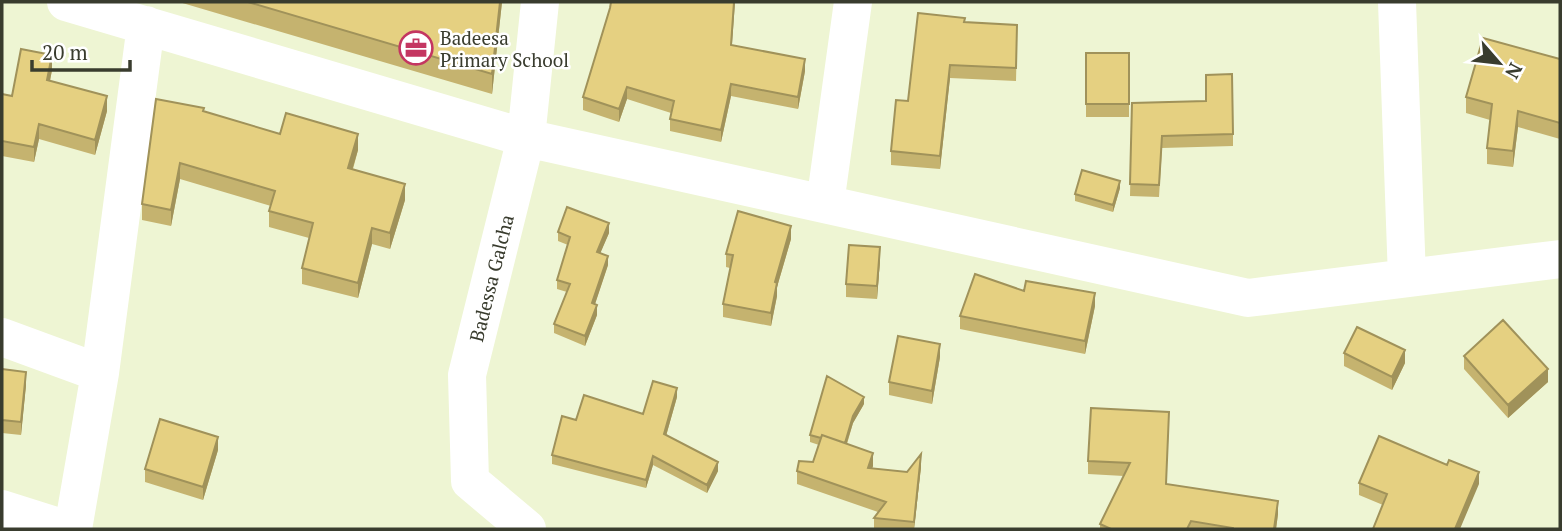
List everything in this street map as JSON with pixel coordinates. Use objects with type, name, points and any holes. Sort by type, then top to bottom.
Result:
[{"type":"street","points":[[66,2],[526,138],[1248,298],[1560,259]]},
{"type":"street","name":"Badessa Galcha","points":[[527,529],[470,481],[467,375],[526,138],[540,2]]},
{"type":"street","points":[[825,204],[853,2]]},
{"type":"street","points":[[1397,2],[1407,278]]},
{"type":"street","points":[[73,529],[100,373],[146,25]]},
{"type":"street","points":[[2,337],[100,373]]},
{"type":"street","points":[[2,509],[65,529]]},
{"type":"building","name":"Badeesa Primary School","points":[[248,2],[500,2],[492,74]]},
{"type":"building","points":[[611,2],[734,2],[731,45],[805,59],[798,97],[731,84],[721,130],[670,119],[674,101],[627,87],[619,109],[583,97]]},
{"type":"building","points":[[918,13],[965,18],[964,22],[1017,25],[1016,68],[950,65],[940,156],[891,151],[896,100],[908,101]]},
{"type":"building","points":[[1483,38],[1560,59],[1560,123],[1518,111],[1513,151],[1487,148],[1492,104],[1466,97]]},
{"type":"building","points":[[21,49],[52,55],[47,80],[107,96],[95,140],[39,124],[34,147],[2,141],[2,94],[12,96]]},
{"type":"building","points":[[1086,53],[1129,53],[1129,104],[1086,104]]},
{"type":"building","points":[[1232,74],[1233,134],[1162,136],[1159,185],[1130,184],[1132,103],[1206,101],[1206,75]]},
{"type":"building","points":[[156,99],[204,108],[203,111],[280,134],[286,113],[358,134],[348,168],[405,184],[390,233],[372,228],[358,283],[302,268],[313,223],[269,211],[275,191],[180,163],[171,210],[142,204]]},
{"type":"building","points":[[1082,170],[1120,181],[1113,205],[1075,194]]},
{"type":"building","points":[[567,207],[609,223],[597,252],[608,256],[592,303],[597,305],[585,336],[554,324],[570,284],[557,280],[570,237],[558,232]]},
{"type":"building","points":[[738,211],[791,226],[775,282],[777,283],[771,313],[723,304],[733,255],[726,254]]},
{"type":"building","points":[[849,245],[880,247],[877,286],[846,284]]},
{"type":"building","points":[[975,274],[1024,291],[1026,281],[1095,293],[1085,341],[960,316]]},
{"type":"building","points":[[1503,320],[1548,369],[1508,405],[1464,356]]},
{"type":"building","points":[[1357,327],[1405,350],[1392,377],[1344,353]]},
{"type":"building","points":[[898,336],[940,344],[932,391],[889,382]]},
{"type":"building","points":[[2,369],[26,372],[21,422],[2,420]]},
{"type":"building","points":[[827,376],[864,397],[853,416],[845,443],[822,435],[821,438],[810,435]]},
{"type":"building","points":[[653,381],[677,388],[664,434],[718,462],[707,485],[653,456],[646,480],[552,455],[562,416],[576,420],[584,395],[643,414]]},
{"type":"building","points":[[1091,408],[1169,412],[1166,484],[1278,501],[1274,529],[1233,529],[1191,521],[1187,529],[1111,529],[1100,524],[1130,463],[1088,461]]},
{"type":"building","points":[[160,419],[218,437],[203,487],[145,469]]},
{"type":"building","points":[[822,435],[873,453],[868,468],[907,472],[921,454],[914,522],[874,518],[886,502],[797,471],[799,461],[813,462]]},
{"type":"building","points":[[1379,436],[1447,465],[1449,460],[1479,472],[1455,529],[1373,529],[1387,494],[1359,483]]},
{"type":"place","name":"Badeesa Primary School","points":[[416,48]]}]
